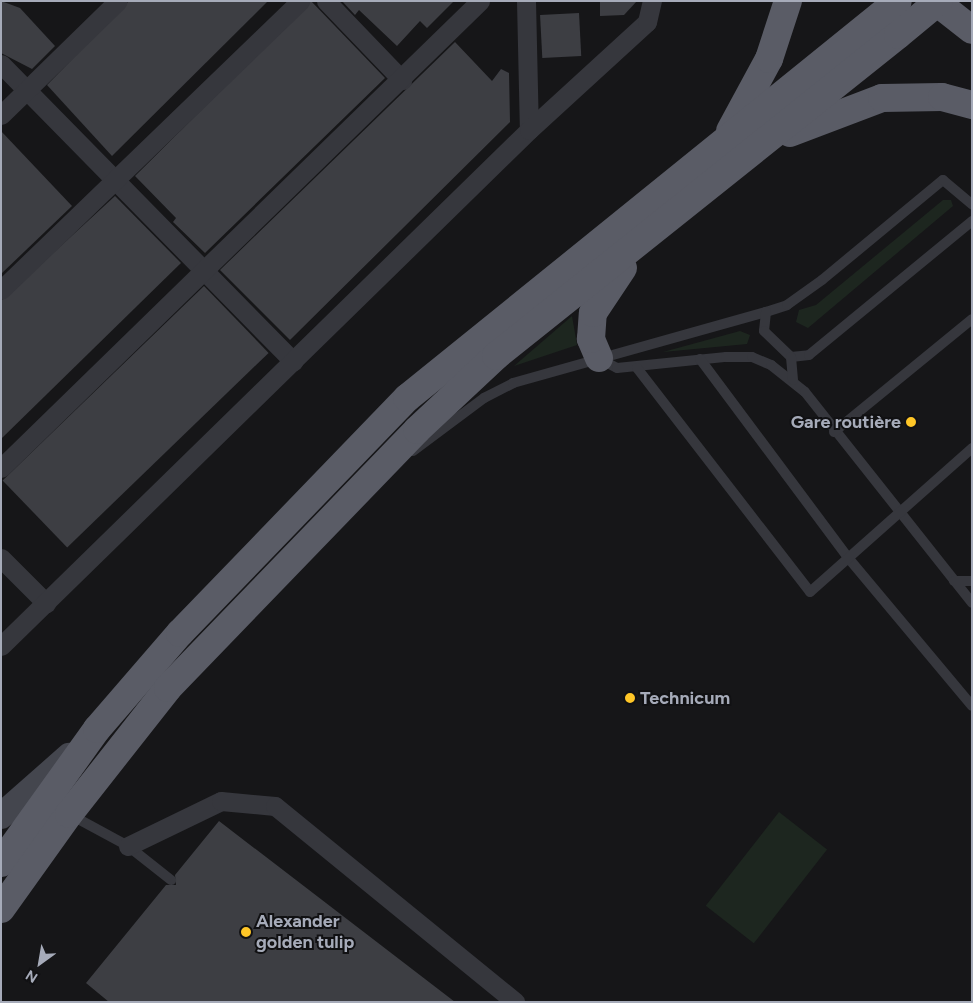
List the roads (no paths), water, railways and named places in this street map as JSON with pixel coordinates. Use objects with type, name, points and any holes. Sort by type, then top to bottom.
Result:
[{"type":"highway","points":[[702,163],[753,95],[788,1]]},
{"type":"highway","points":[[935,1],[972,30]]},
{"type":"highway","points":[[1,863],[97,729],[220,588],[407,398],[702,163],[892,18],[939,1]]},
{"type":"highway","points":[[1,909],[68,814],[168,688],[334,514],[496,356],[639,245],[754,149],[892,18]]},
{"type":"highway","points":[[754,149],[847,107],[882,98],[925,96],[972,105]]},
{"type":"highway","points":[[599,358],[591,339],[593,312],[639,245]]},
{"type":"main road","points":[[1,816],[97,729]]},
{"type":"street","points":[[1,115],[118,1]]},
{"type":"street","points":[[1,290],[300,1]]},
{"type":"street","points":[[326,1],[402,80]]},
{"type":"street","points":[[1,468],[402,80],[480,1]]},
{"type":"street","points":[[526,1],[529,130]]},
{"type":"street","points":[[1,646],[529,130],[647,22],[652,1]]},
{"type":"street","points":[[1,64],[293,361]]},
{"type":"street","points":[[1,558],[46,603]]},
{"type":"street","points":[[128,846],[221,801],[275,806],[515,1002]]},
{"type":"lane","points":[[334,514],[484,398],[513,383],[766,312],[787,304],[822,280],[942,180],[972,204]]},
{"type":"lane","points":[[791,357],[809,355],[972,221]]},
{"type":"lane","points":[[766,312],[764,332],[791,357],[793,380]]},
{"type":"lane","points":[[834,432],[972,320]]},
{"type":"lane","points":[[599,358],[605,365],[637,368],[700,359],[752,357],[793,380],[972,603]]},
{"type":"lane","points":[[700,359],[850,560],[972,706]]},
{"type":"lane","points":[[637,368],[810,592],[850,560],[899,510],[972,448]]},
{"type":"lane","points":[[954,581],[972,581]]},
{"type":"lane","points":[[68,814],[128,846],[171,880]]},
{"type":"place","name":"Gare routière","points":[[911,422]]},
{"type":"place","name":"Technicum","points":[[630,698]]},
{"type":"place","name":"Alexander golden tulip","points":[[246,932]]}]
